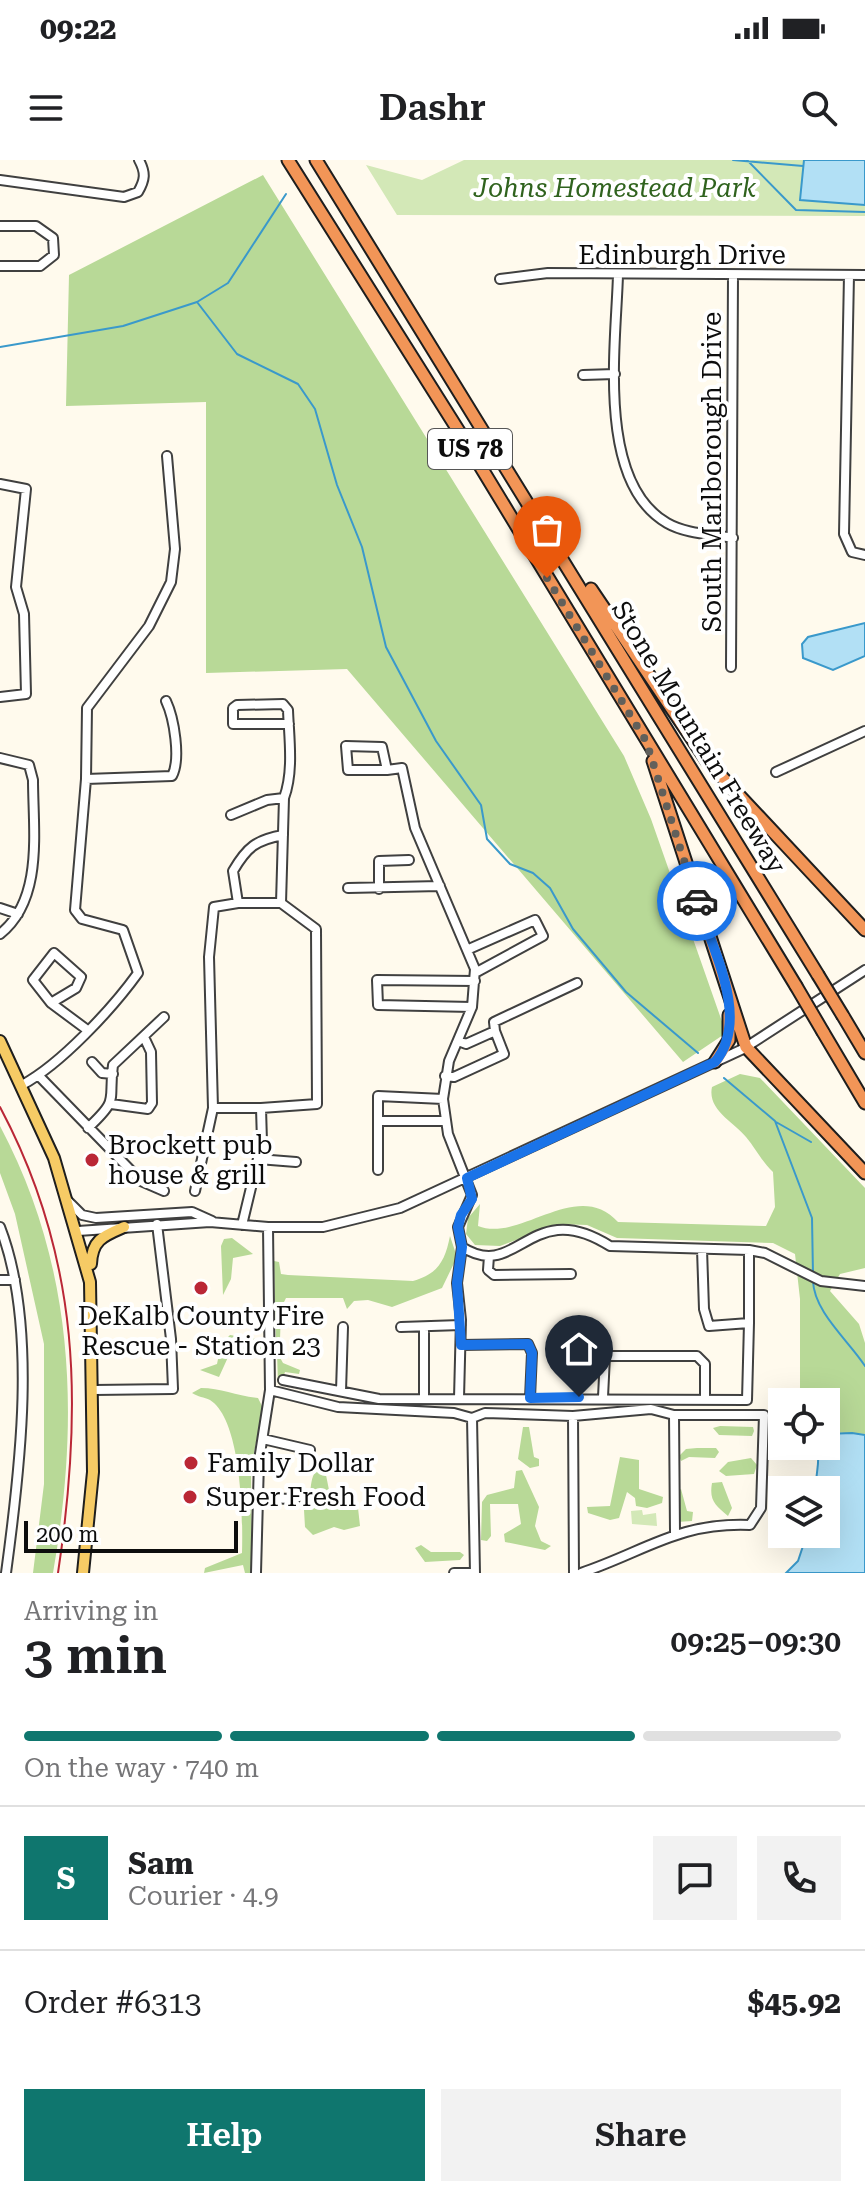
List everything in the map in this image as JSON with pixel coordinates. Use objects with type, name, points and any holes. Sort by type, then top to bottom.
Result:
[{"type":"highway","name":"Stone Mountain Freeway","points":[[288,160],[465,441],[865,1103]]},
{"type":"highway","name":"Stone Mountain Freeway","points":[[316,160],[497,449],[865,1053]]},
{"type":"highway","points":[[497,449],[707,761],[865,930]]},
{"type":"highway","points":[[646,741],[746,1047],[865,1173]]},
{"type":"highway","points":[[715,1062],[725,1050],[731,1033],[723,982]]},
{"type":"main road","points":[[0,1041],[54,1158],[78,1231],[90,1282]]},
{"type":"main road","points":[[83,1573],[93,1472],[91,1248],[98,1239],[124,1227]]},
{"type":"street","points":[[0,180],[124,197],[138,192],[144,182],[145,175],[139,160]]},
{"type":"street","points":[[0,226],[36,226],[53,238],[54,255],[40,266],[0,266]]},
{"type":"street","name":"Edinburgh Drive","points":[[500,279],[548,273],[865,275]]},
{"type":"street","points":[[618,275],[615,374],[619,446],[626,471],[650,511],[680,529],[733,538]]},
{"type":"street","points":[[849,275],[844,534],[852,552],[865,555]]},
{"type":"street","name":"South Marlborough Drive","points":[[731,667],[733,276]]},
{"type":"street","points":[[583,375],[615,374]]},
{"type":"street","points":[[22,1085],[39,1076],[86,1029],[109,1013],[138,973],[123,930],[82,919],[75,910],[86,779],[84,727],[87,708],[149,626],[171,582],[175,549],[167,456]]},
{"type":"street","points":[[0,484],[26,489],[16,587],[26,642],[26,694],[0,697]]},
{"type":"street","points":[[86,779],[172,776],[176,764],[166,701]]},
{"type":"street","points":[[281,903],[284,798],[289,784],[289,724],[288,710],[283,704],[237,705],[233,708],[233,724],[289,724]]},
{"type":"street","points":[[776,772],[865,731]]},
{"type":"street","points":[[387,770],[382,747],[346,746],[348,770],[387,770],[402,768],[415,828],[469,949],[475,977],[472,1007],[445,1076],[443,1099],[445,1121],[472,1199],[459,1220],[462,1247],[457,1283],[461,1325],[459,1398]]},
{"type":"street","points":[[0,758],[29,765],[33,780],[31,881],[18,914],[0,934]]},
{"type":"street","points":[[231,815],[267,800],[284,798]]},
{"type":"street","points":[[238,903],[233,871],[247,848],[261,839],[283,835]]},
{"type":"street","points":[[379,889],[379,861],[409,860]]},
{"type":"street","points":[[348,888],[440,886]]},
{"type":"street","points":[[195,1191],[213,1108],[209,957],[214,907],[238,903],[281,903],[316,929],[317,1104],[213,1108]]},
{"type":"street","points":[[0,908],[18,914]]},
{"type":"street","points":[[469,949],[535,920],[543,936],[475,977],[377,980],[378,1005],[472,1007]]},
{"type":"street","points":[[51,1003],[76,988],[81,977],[54,953],[33,980],[51,1003],[86,1029]]},
{"type":"street","points":[[78,1231],[157,1224],[216,1223],[323,1227],[400,1208],[746,1047],[865,970]]},
{"type":"street","points":[[445,1076],[454,1077],[504,1054],[494,1022],[577,983]]},
{"type":"street","points":[[88,1128],[111,1104],[115,1088],[113,1065],[164,1017]]},
{"type":"street","points":[[458,1041],[466,1044],[495,1031]]},
{"type":"street","points":[[111,1104],[148,1109],[152,1103],[151,1052],[144,1037]]},
{"type":"street","points":[[92,1062],[102,1073],[113,1074]]},
{"type":"street","points":[[39,1076],[141,1181],[164,1191]]},
{"type":"street","points":[[378,1170],[378,1096],[443,1099]]},
{"type":"street","points":[[242,1225],[258,1159],[261,1108]]},
{"type":"street","points":[[378,1121],[445,1121]]},
{"type":"street","points":[[258,1159],[296,1162]]},
{"type":"street","points":[[68,1201],[82,1215],[96,1218],[192,1212],[216,1223]]},
{"type":"street","points":[[94,1390],[173,1389],[170,1329],[157,1224]]},
{"type":"street","points":[[0,1227],[15,1280],[21,1397],[17,1486],[6,1573]]},
{"type":"street","points":[[256,1573],[257,1498],[270,1390],[268,1227]]},
{"type":"street","points":[[462,1247],[472,1254],[489,1256],[506,1253],[543,1231],[571,1227],[590,1233],[610,1246],[765,1253],[821,1281],[865,1286]]},
{"type":"street","points":[[702,1249],[707,1325],[749,1323]]},
{"type":"street","points":[[283,1380],[379,1399],[603,1397],[747,1400],[749,1250]]},
{"type":"street","points":[[489,1256],[488,1270],[494,1275],[571,1274]]},
{"type":"street","points":[[0,1280],[15,1280]]},
{"type":"street","points":[[401,1327],[461,1325]]},
{"type":"street","points":[[341,1391],[343,1327]]},
{"type":"street","points":[[424,1327],[424,1397]]},
{"type":"street","points":[[461,1345],[528,1344],[532,1353],[530,1398]]},
{"type":"street","points":[[603,1397],[605,1356],[697,1356],[705,1364],[705,1398]]},
{"type":"street","points":[[270,1390],[338,1407],[454,1413],[472,1418],[485,1413],[573,1416],[651,1409],[674,1415],[764,1415],[761,1508],[756,1520],[750,1525],[701,1525],[675,1533],[625,1558],[581,1573]]},
{"type":"street","points":[[674,1415],[675,1533]]},
{"type":"street","points":[[573,1416],[574,1573]]},
{"type":"street","points":[[454,1573],[473,1573],[472,1418]]},
{"type":"street","points":[[263,1439],[310,1450]]},
{"type":"street","points":[[257,1498],[295,1499]]},
{"type":"green space","name":"Johns Homestead Park","points":[[464,160],[865,160],[865,216],[397,215],[366,165],[422,180]]},
{"type":"green space","points":[[263,175],[624,756],[651,819],[726,1033],[683,1062],[347,669],[206,673],[206,402],[66,406],[69,275]]},
{"type":"green space","points":[[740,1074],[760,1078],[865,1188],[865,1268],[840,1274],[830,1291],[859,1324],[865,1343],[865,1434],[840,1433],[840,1388],[800,1388],[800,1299],[795,1254],[773,1243],[617,1238],[587,1225],[559,1224],[500,1246],[475,1245],[466,1234],[468,1218],[480,1204],[478,1226],[494,1229],[567,1208],[585,1206],[602,1210],[618,1222],[766,1226],[775,1207],[773,1172],[746,1137],[717,1109],[712,1087]]},
{"type":"green space","points":[[0,1126],[25,1179],[44,1234],[57,1289],[65,1344],[67,1458],[53,1573],[33,1573],[44,1484],[44,1344],[15,1214],[0,1173]]},
{"type":"green space","points":[[450,1236],[457,1257],[442,1288],[392,1307],[368,1300],[354,1301],[347,1309],[343,1298],[286,1298],[281,1308],[280,1340],[276,1340],[274,1261],[279,1262],[281,1274],[413,1281],[429,1275],[439,1265]]},
{"type":"green space","points":[[232,1238],[253,1254],[233,1258],[231,1279],[223,1295],[221,1246],[224,1239]]},
{"type":"green space","points":[[230,1335],[263,1340],[264,1346],[262,1350],[229,1355],[219,1377],[200,1370],[217,1364],[221,1344]]},
{"type":"green space","points":[[277,1352],[283,1363],[300,1370],[299,1374],[285,1372],[281,1384],[278,1384]]},
{"type":"green space","points":[[201,1388],[258,1398],[263,1408],[251,1467],[252,1573],[245,1573],[243,1565],[204,1573],[205,1568],[242,1553],[242,1518],[238,1471],[229,1428],[221,1411],[210,1400],[192,1393]]},
{"type":"green space","points":[[523,1427],[529,1427],[534,1457],[539,1459],[539,1466],[530,1468],[518,1459]]},
{"type":"green space","points":[[753,1427],[754,1431],[752,1436],[719,1435],[713,1428]]},
{"type":"green space","points":[[716,1448],[719,1452],[715,1458],[689,1457],[681,1461],[679,1456],[686,1449]]},
{"type":"green space","points":[[620,1457],[639,1460],[639,1489],[663,1497],[662,1503],[647,1508],[636,1506],[635,1498],[627,1492],[619,1518],[610,1520],[588,1513],[587,1507],[610,1506]]},
{"type":"green space","points":[[751,1458],[757,1465],[754,1474],[726,1476],[719,1471],[728,1462]]},
{"type":"green space","points":[[317,1469],[326,1475],[332,1505],[358,1508],[360,1526],[344,1530],[334,1527],[313,1535],[305,1527],[304,1510]]},
{"type":"green space","points":[[522,1470],[539,1507],[535,1526],[541,1541],[551,1546],[545,1550],[505,1542],[504,1534],[521,1524],[518,1504],[490,1504],[491,1536],[487,1541],[481,1540],[482,1502],[487,1495],[514,1488],[516,1471]]},
{"type":"green space","points":[[722,1482],[732,1508],[728,1516],[716,1505],[711,1494],[712,1483]]},
{"type":"green space","points":[[681,1489],[687,1511],[693,1512],[692,1521],[677,1522],[677,1491]]},
{"type":"green space","points":[[642,1510],[643,1515],[656,1513],[657,1526],[632,1524],[631,1511]]},
{"type":"green space","points":[[421,1545],[431,1552],[460,1552],[464,1555],[460,1560],[425,1562],[415,1548]]},
{"type":"water","points":[[804,160],[865,160],[865,205],[800,200]]},
{"type":"water","points":[[865,623],[865,656],[833,670],[803,658],[802,644],[808,637]]},
{"type":"water","points":[[840,1433],[865,1435],[865,1573],[786,1573],[798,1561],[802,1548],[840,1548],[840,1476],[817,1476],[818,1460],[840,1460]]},
{"type":"waterway","points":[[733,160],[803,166]]},
{"type":"waterway","points":[[747,160],[796,210],[865,212]]},
{"type":"waterway","points":[[0,347],[123,326],[197,302],[228,283],[286,194]]},
{"type":"waterway","points":[[197,302],[237,354],[298,384],[315,409],[337,485],[362,547],[386,647],[436,741],[481,805],[487,839],[510,864],[533,873],[550,888],[573,929],[626,992],[698,1053]]},
{"type":"waterway","points":[[724,1078],[775,1121],[812,1218],[813,1274]]},
{"type":"waterway","points":[[776,1122],[811,1142]]},
{"type":"waterway","points":[[813,1281],[819,1304],[865,1366]]},
{"type":"railway","points":[[0,1107],[27,1164],[47,1221],[61,1277],[69,1335],[71,1452],[58,1573]]},
{"type":"way so far","points":[[547,578],[646,741],[697,901]]},
{"type":"place","name":"Brockett pub house & grill","points":[[92,1160]]},
{"type":"place","name":"DeKalb County Fire Rescue - Station 23","points":[[201,1288]]},
{"type":"place","name":"Family Dollar","points":[[191,1463]]},
{"type":"place","name":"Super Fresh Food","points":[[190,1497]]},
{"type":"route","points":[[579,1397],[530,1398],[532,1347],[528,1344],[461,1345],[457,1283],[462,1247],[458,1227],[461,1215],[472,1199],[467,1178],[715,1062],[725,1050],[731,1027],[723,982],[697,901]]}]
